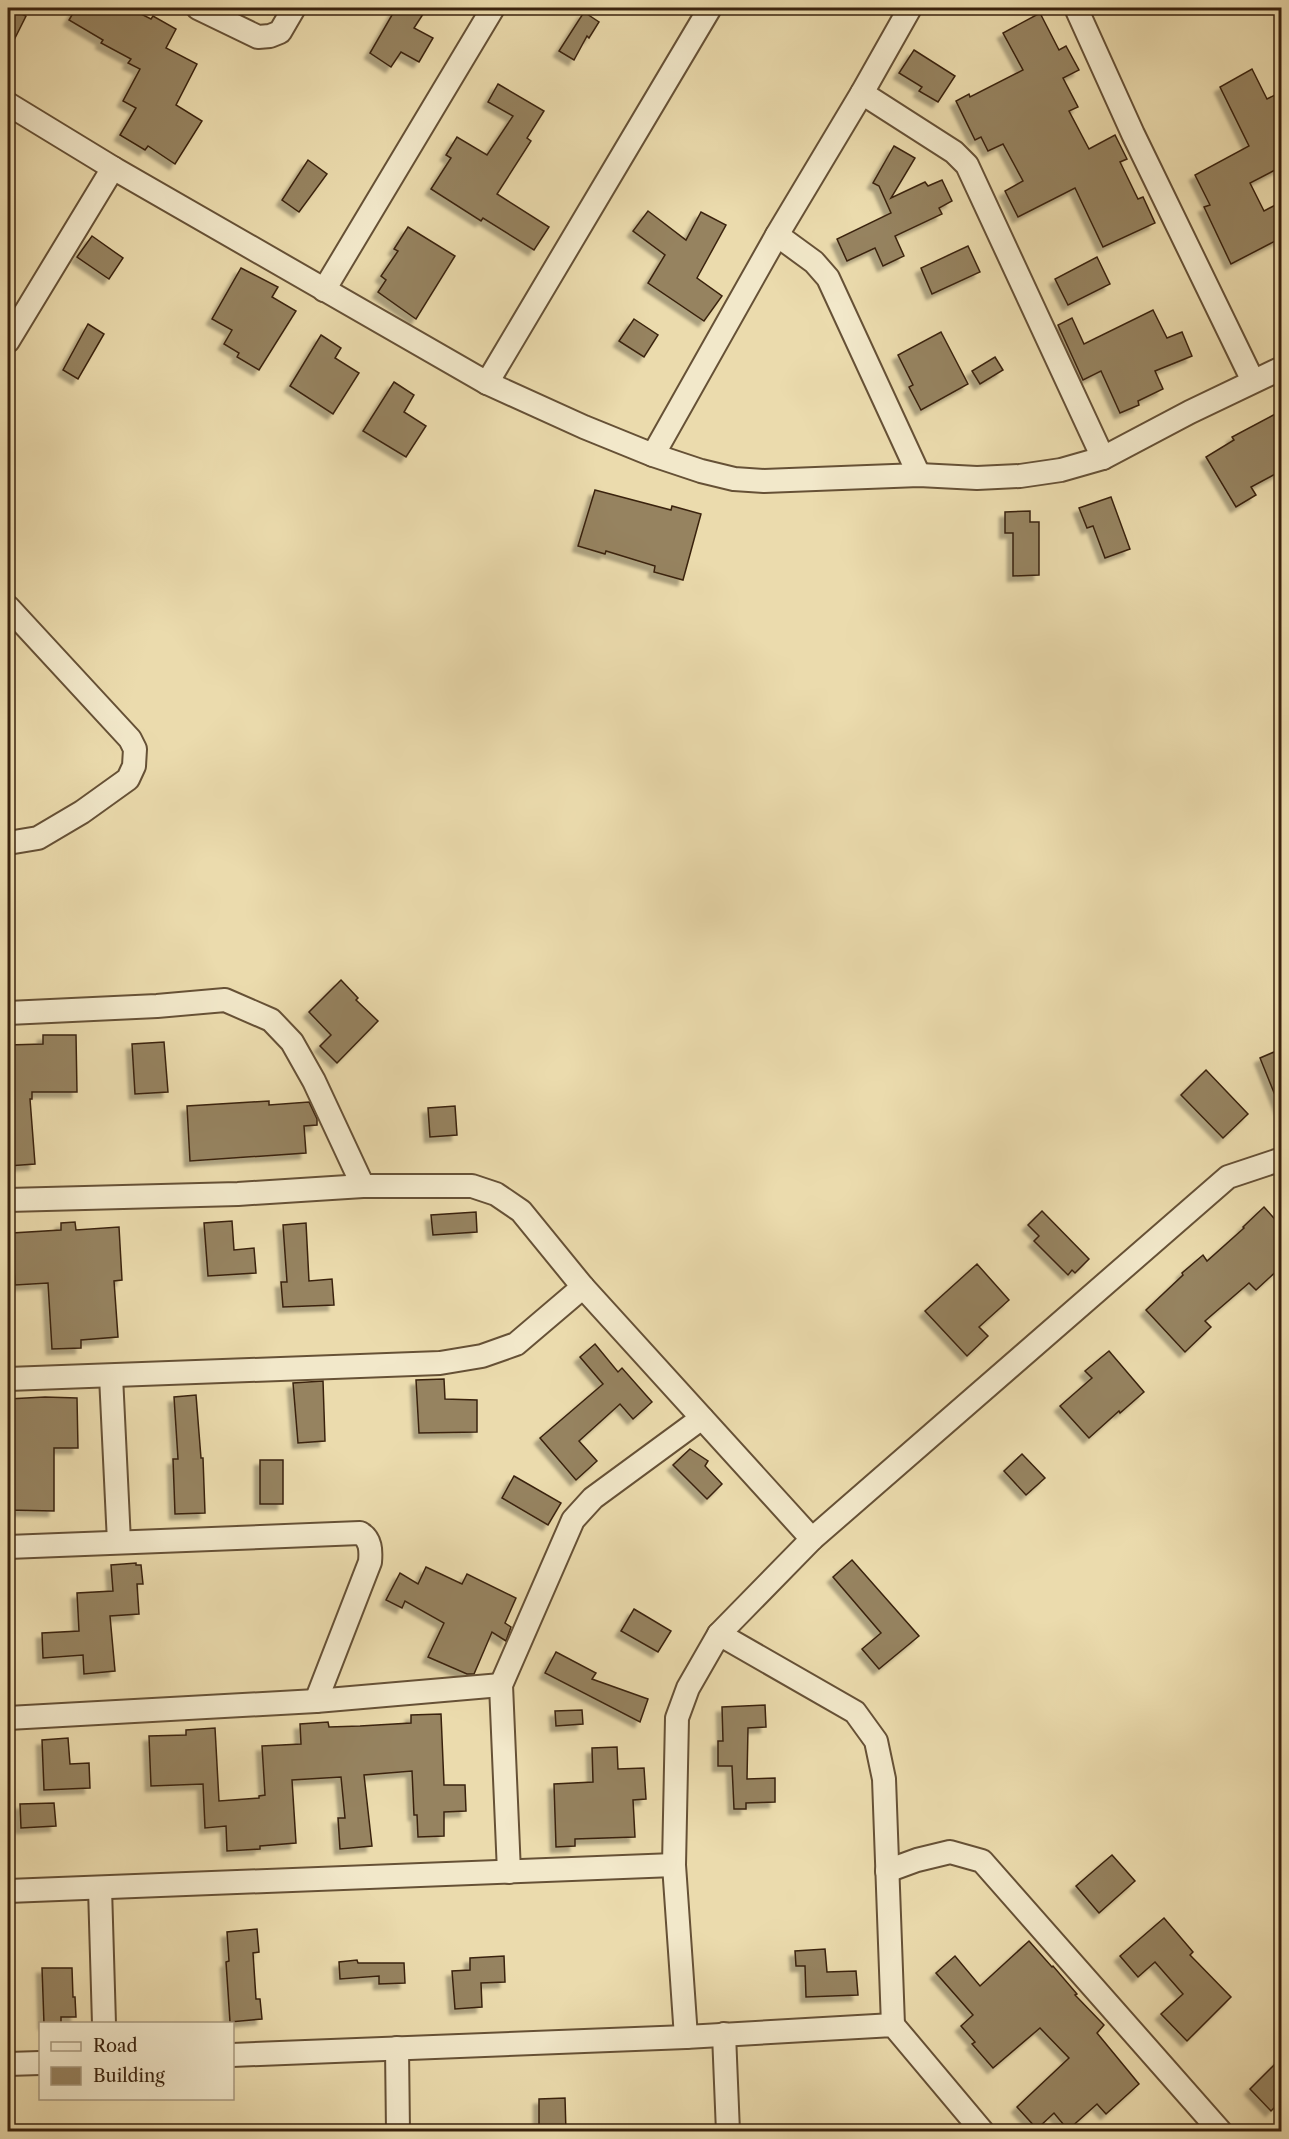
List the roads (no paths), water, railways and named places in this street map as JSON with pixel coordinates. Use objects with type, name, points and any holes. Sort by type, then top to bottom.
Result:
[{"type":"street","points":[[198,8],[258,37],[280,32],[294,8]]},
{"type":"street","points":[[324,290],[493,8]]},
{"type":"street","points":[[487,383],[710,8]]},
{"type":"street","points":[[653,455],[777,235],[910,8]]},
{"type":"street","points":[[1076,8],[1133,134],[1253,381]]},
{"type":"street","points":[[862,93],[954,152],[967,165],[1103,458]]},
{"type":"street","points":[[8,104],[113,168],[487,383],[653,455],[734,479],[764,481],[919,475],[977,478],[1020,476],[1061,470],[1103,458],[1281,368]]},
{"type":"street","points":[[8,341],[16,310],[113,168]]},
{"type":"street","points":[[777,235],[814,262],[828,278],[919,475]]},
{"type":"street","points":[[8,607],[130,739],[135,749],[134,766],[128,779],[82,812],[38,838],[8,843]]},
{"type":"street","points":[[8,1013],[157,1006],[225,1000],[271,1020],[292,1042],[314,1081],[363,1186]]},
{"type":"street","points":[[686,2037],[674,1865],[677,1718],[688,1688],[719,1634],[812,1539],[1228,1177],[1281,1159]]},
{"type":"street","points":[[8,1200],[238,1194],[363,1186],[472,1186],[496,1194],[521,1211],[583,1287],[812,1539]]},
{"type":"street","points":[[8,1379],[440,1363],[482,1356],[516,1344],[583,1287]]},
{"type":"street","points":[[111,1376],[119,1542]]},
{"type":"street","points":[[509,1872],[501,1685],[573,1520],[593,1498],[702,1418]]},
{"type":"street","points":[[8,1547],[360,1533],[371,1548],[370,1562],[316,1701]]},
{"type":"street","points":[[719,1634],[855,1712],[876,1742],[884,1779],[892,2025],[983,2132]]},
{"type":"street","points":[[8,1718],[316,1701],[501,1685]]},
{"type":"street","points":[[887,1871],[917,1860],[950,1852],[982,1861],[1221,2132]]},
{"type":"street","points":[[8,1891],[674,1865]]},
{"type":"street","points":[[100,1888],[104,2022]]},
{"type":"street","points":[[234,2055],[686,2037],[892,2025]]},
{"type":"street","points":[[724,2034],[728,2132]]},
{"type":"street","points":[[397,2048],[398,2132]]},
{"type":"street","points":[[8,2064],[39,2063]]}]
